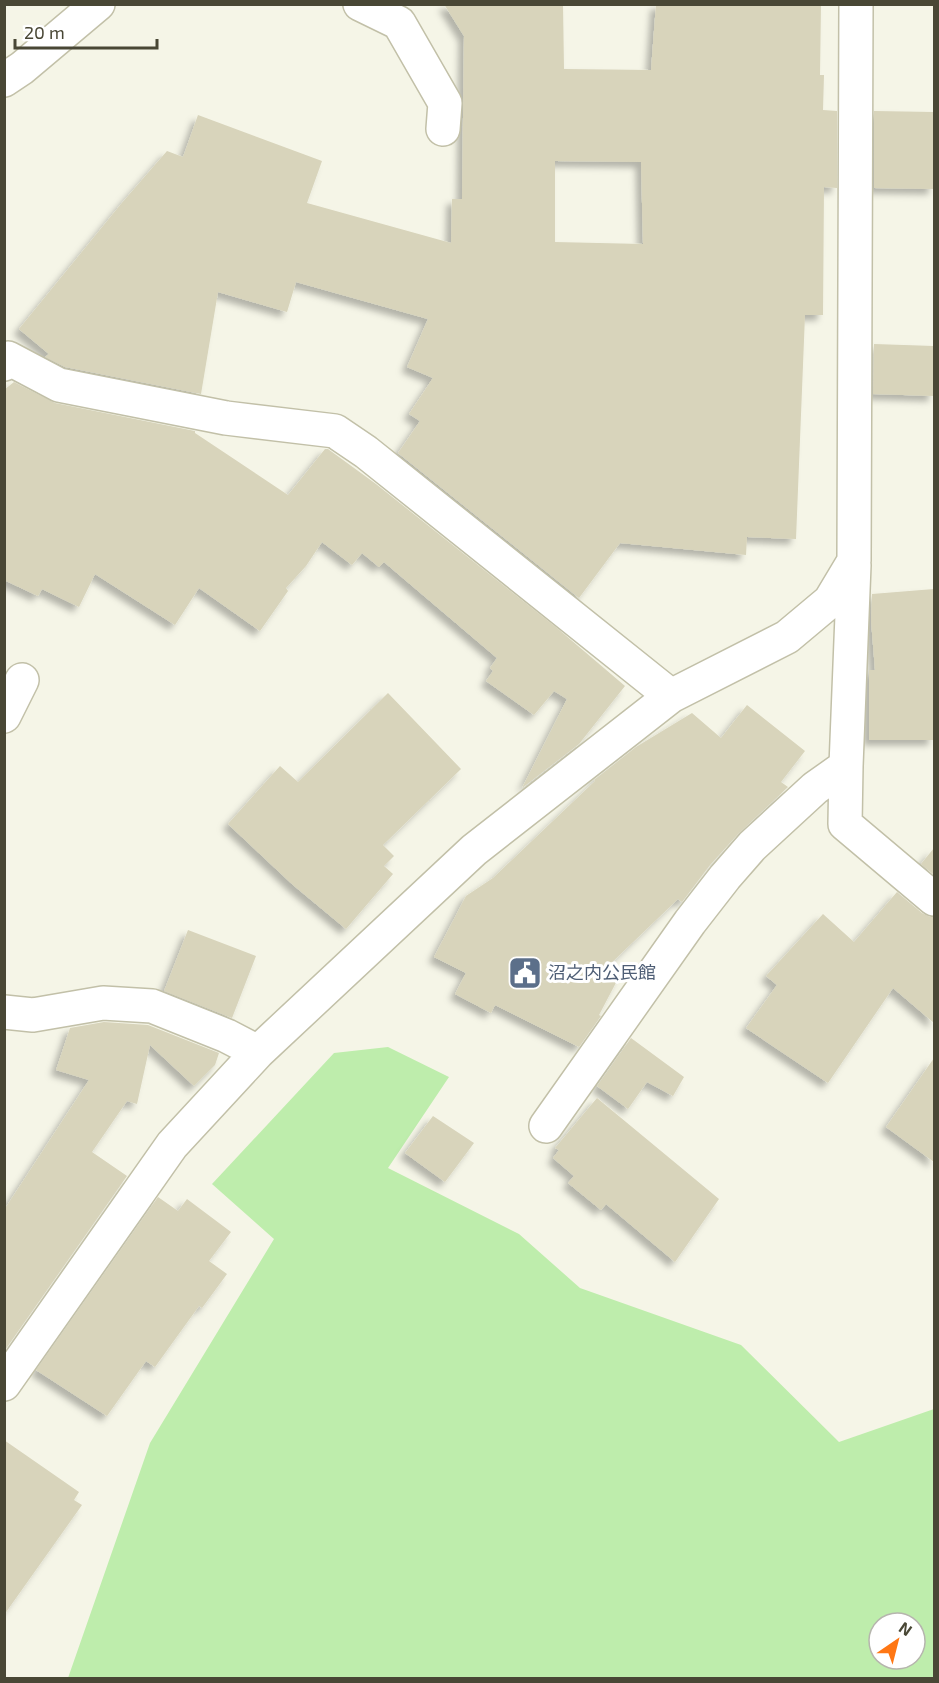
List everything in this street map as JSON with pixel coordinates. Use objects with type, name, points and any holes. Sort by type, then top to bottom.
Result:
[{"type":"street","points":[[4,81],[98,4]]},
{"type":"street","points":[[360,4],[399,23],[445,103],[443,129]]},
{"type":"street","points":[[856,4],[854,561],[845,824],[934,898]]},
{"type":"street","points":[[6,356],[59,386],[226,418],[335,431],[366,452],[671,696]]},
{"type":"street","points":[[4,1384],[172,1145],[258,1052],[474,850],[671,696],[787,637],[830,601],[854,561]]},
{"type":"street","points":[[4,716],[22,680]]},
{"type":"street","points":[[546,1126],[690,922],[725,877],[752,846],[814,788],[846,766]]},
{"type":"street","points":[[4,1011],[33,1015],[103,1003],[152,1006],[227,1036],[258,1052]]},
{"type":"green space","points":[[388,1047],[449,1077],[388,1168],[519,1234],[580,1288],[741,1345],[839,1442],[934,1409],[934,1678],[68,1678],[150,1443],[274,1239],[212,1184],[334,1053]]},
{"type":"building","points":[[444,4],[563,4],[564,69],[651,70],[656,4],[821,4],[820,75],[824,75],[823,110],[837,111],[837,188],[824,187],[823,315],[805,315],[796,539],[747,537],[746,555],[620,543],[579,598],[398,453],[420,421],[409,414],[433,378],[407,367],[428,319],[296,282],[287,312],[218,292],[201,394],[65,367],[45,357],[49,354],[19,329],[167,151],[183,157],[198,115],[322,161],[307,203],[451,243],[452,199],[462,199],[464,36]],"holes":[[[555,161],[641,162],[643,244],[555,242]]]},
{"type":"building","points":[[874,111],[934,112],[934,189],[874,188]]},
{"type":"building","points":[[874,344],[934,346],[934,396],[873,394]]},
{"type":"building","points":[[14,382],[55,403],[195,431],[288,495],[325,449],[328,449],[376,484],[557,628],[625,686],[579,744],[522,788],[567,699],[554,691],[534,715],[486,681],[493,671],[490,668],[497,658],[384,562],[379,567],[362,553],[352,565],[322,542],[306,566],[286,588],[288,591],[260,631],[199,588],[175,625],[95,574],[79,607],[42,589],[38,596],[4,580],[4,390]]},
{"type":"building","points":[[934,589],[934,740],[869,740],[869,670],[875,670],[871,620],[872,594]]},
{"type":"building","points":[[388,693],[461,769],[383,845],[394,856],[384,866],[393,874],[346,929],[293,885],[228,824],[280,766],[298,782]]},
{"type":"building","points":[[747,705],[805,751],[781,782],[788,787],[738,834],[710,865],[682,902],[678,899],[606,968],[620,975],[599,1015],[601,1016],[579,1047],[495,1005],[491,1013],[455,994],[466,973],[434,957],[466,896],[493,878],[594,780],[636,747],[692,713],[721,738]]},
{"type":"building","points":[[934,848],[934,875],[921,864]]},
{"type":"building","points":[[897,892],[922,913],[934,917],[934,1023],[893,988],[828,1083],[746,1028],[777,985],[766,976],[823,914],[854,942]]},
{"type":"building","points":[[188,930],[256,956],[232,1018],[164,991]]},
{"type":"building","points":[[104,1022],[148,1025],[219,1053],[215,1065],[194,1086],[150,1045],[137,1104],[127,1101],[92,1152],[127,1176],[5,1350],[4,1210],[89,1080],[56,1070],[70,1028]]},
{"type":"building","points":[[631,1038],[684,1077],[673,1096],[647,1082],[628,1109],[597,1086]]},
{"type":"building","points":[[934,1058],[934,1162],[886,1127]]},
{"type":"building","points":[[597,1098],[719,1199],[675,1262],[606,1204],[601,1210],[568,1183],[574,1176],[553,1158],[559,1150],[555,1148]]},
{"type":"building","points":[[433,1116],[474,1143],[445,1182],[405,1153]]},
{"type":"building","points":[[158,1197],[178,1211],[187,1199],[231,1232],[209,1261],[227,1274],[202,1308],[199,1306],[155,1367],[146,1361],[107,1416],[36,1370]]},
{"type":"building","points":[[4,1440],[79,1492],[74,1500],[82,1505],[4,1615]]},
{"type":"place","name":"沼之内公民館","points":[[525,973]]}]
